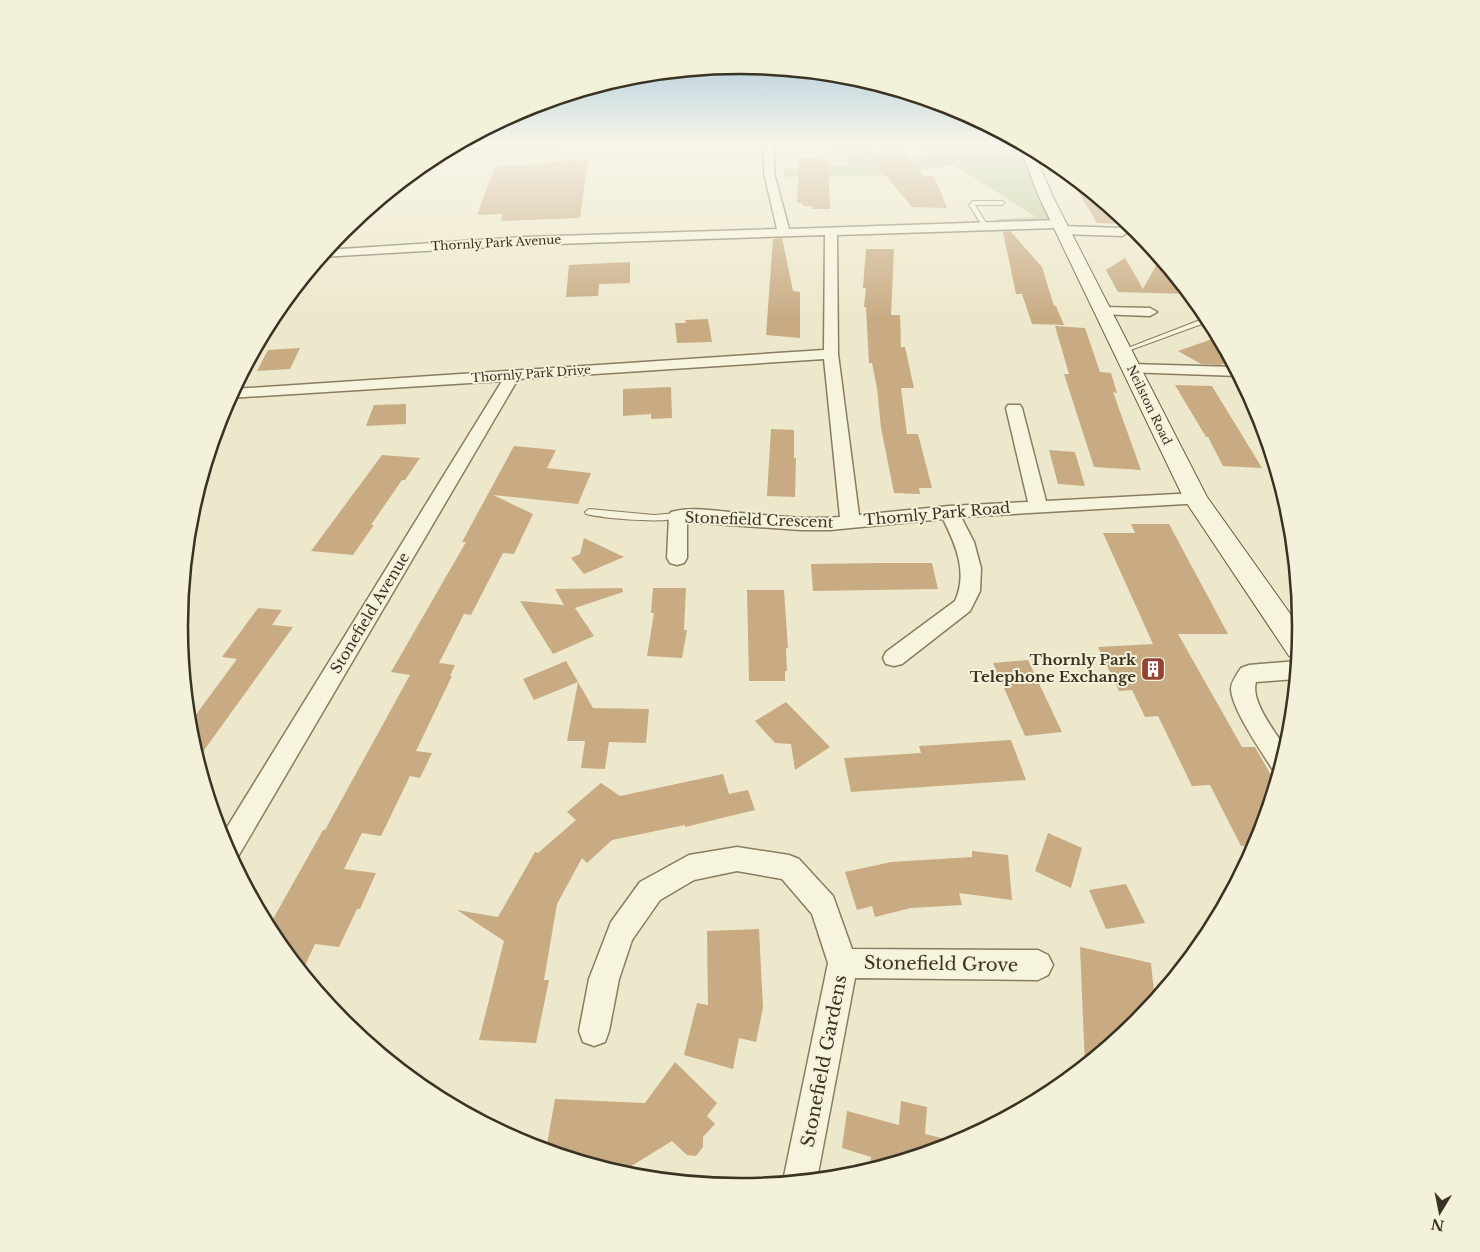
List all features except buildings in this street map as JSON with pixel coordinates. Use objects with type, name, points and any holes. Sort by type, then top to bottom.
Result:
[{"type":"main road","name":"Neilston Road","points":[[1050,202],[1196,499],[1292,637]]},
{"type":"street","points":[[776,202],[784,232]]},
{"type":"street","name":"Thornly Park Avenue","points":[[333,253],[525,241],[985,226],[1055,215],[1122,232]]},
{"type":"street","name":"Thornly Park Road","points":[[831,231],[831,354],[850,522],[949,512],[1196,499]]},
{"type":"street","points":[[1103,311],[1150,312]]},
{"type":"street","name":"Thornly Park Drive","points":[[240,393],[831,354]]},
{"type":"street","points":[[1127,360],[1229,371]]},
{"type":"street","name":"Stonefield Avenue","points":[[232,842],[513,375]]},
{"type":"street","points":[[1014,408],[1038,507]]},
{"type":"street","points":[[894,658],[963,606],[970,591],[972,568],[964,542],[949,512]]},
{"type":"street","name":"Stonefield Crescent","points":[[677,558],[678,516],[734,517],[801,524],[850,522]]},
{"type":"street","points":[[1277,754],[1253,714],[1243,693],[1243,681],[1249,674],[1290,671]]},
{"type":"street","name":"Stonefield Gardens","points":[[594,1031],[604,979],[621,932],[650,891],[689,868],[738,859],[789,868],[823,906],[843,963],[801,1175]]},
{"type":"street","name":"Stonefield Grove","points":[[843,963],[1038,965]]},
{"type":"lane","points":[[985,226],[972,206],[973,203],[1002,203]]},
{"type":"lane","points":[[1127,360],[1202,324]]},
{"type":"lane","points":[[589,512],[654,518],[678,516]]},
{"type":"green space","points":[[1013,202],[1042,202],[1050,221],[1001,222],[997,219],[1036,217]]},
{"type":"place","name":"Thornly Park Telephone Exchange","points":[[1153,669]]}]
